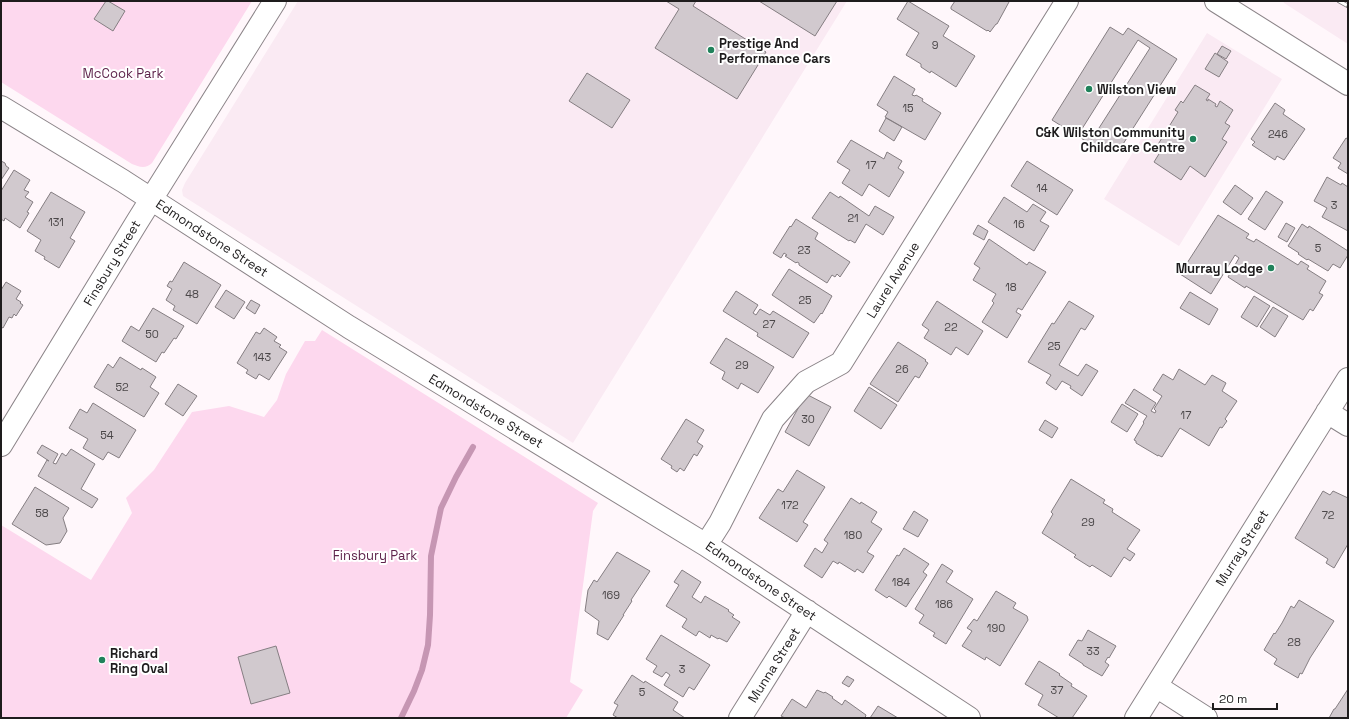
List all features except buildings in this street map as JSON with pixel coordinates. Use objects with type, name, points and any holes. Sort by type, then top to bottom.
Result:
[{"type":"street","name":"Finsbury Street","points":[[1,445],[275,1]]},
{"type":"street","name":"Laurel Avenue","points":[[706,544],[720,523],[773,419],[806,382],[841,363],[1068,1]]},
{"type":"street","points":[[1216,1],[1245,8],[1348,84]]},
{"type":"street","name":"Edmondstone Street","points":[[1,107],[152,199],[349,327],[706,544],[969,718]]},
{"type":"street","name":"Murray Street","points":[[1136,718],[1348,379]]},
{"type":"street","points":[[1327,412],[1348,424]]},
{"type":"street","name":"Munna Street","points":[[740,718],[807,611]]},
{"type":"street","points":[[1156,686],[1206,718]]},
{"type":"shaded area","points":[[298,1],[847,1],[573,443],[183,196],[182,190],[185,183]]},
{"type":"shaded area","points":[[1283,1],[1348,1],[1348,44],[1284,3]]},
{"type":"shaded area","name":"C&K Wilston Community Childcare Centre","points":[[1207,33],[1282,79],[1179,246],[1104,199]]},
{"type":"green space","name":"McCook Park","points":[[1,1],[252,1],[152,163],[142,167],[132,164],[1,82]]},
{"type":"green space","name":"Finsbury Park","points":[[322,330],[598,503],[593,511],[570,682],[583,690],[566,718],[1,718],[1,525],[91,580],[132,513],[126,498],[154,470],[192,412],[229,406],[264,417],[277,400],[286,374],[305,341],[315,341]]},
{"type":"waterway","points":[[401,718],[422,670],[428,645],[431,556],[441,508],[473,447]]},
{"type":"railway","points":[[1339,1],[1348,6]]},
{"type":"place","name":"Prestige And Performance Cars","points":[[711,50]]},
{"type":"place","name":"Wilston View","points":[[1089,89]]},
{"type":"place","name":"C&K Wilston Community Childcare Centre","points":[[1193,139]]},
{"type":"place","name":"Murray Lodge","points":[[1271,268]]},
{"type":"place","name":"Richard Ring Oval","points":[[102,660]]}]
